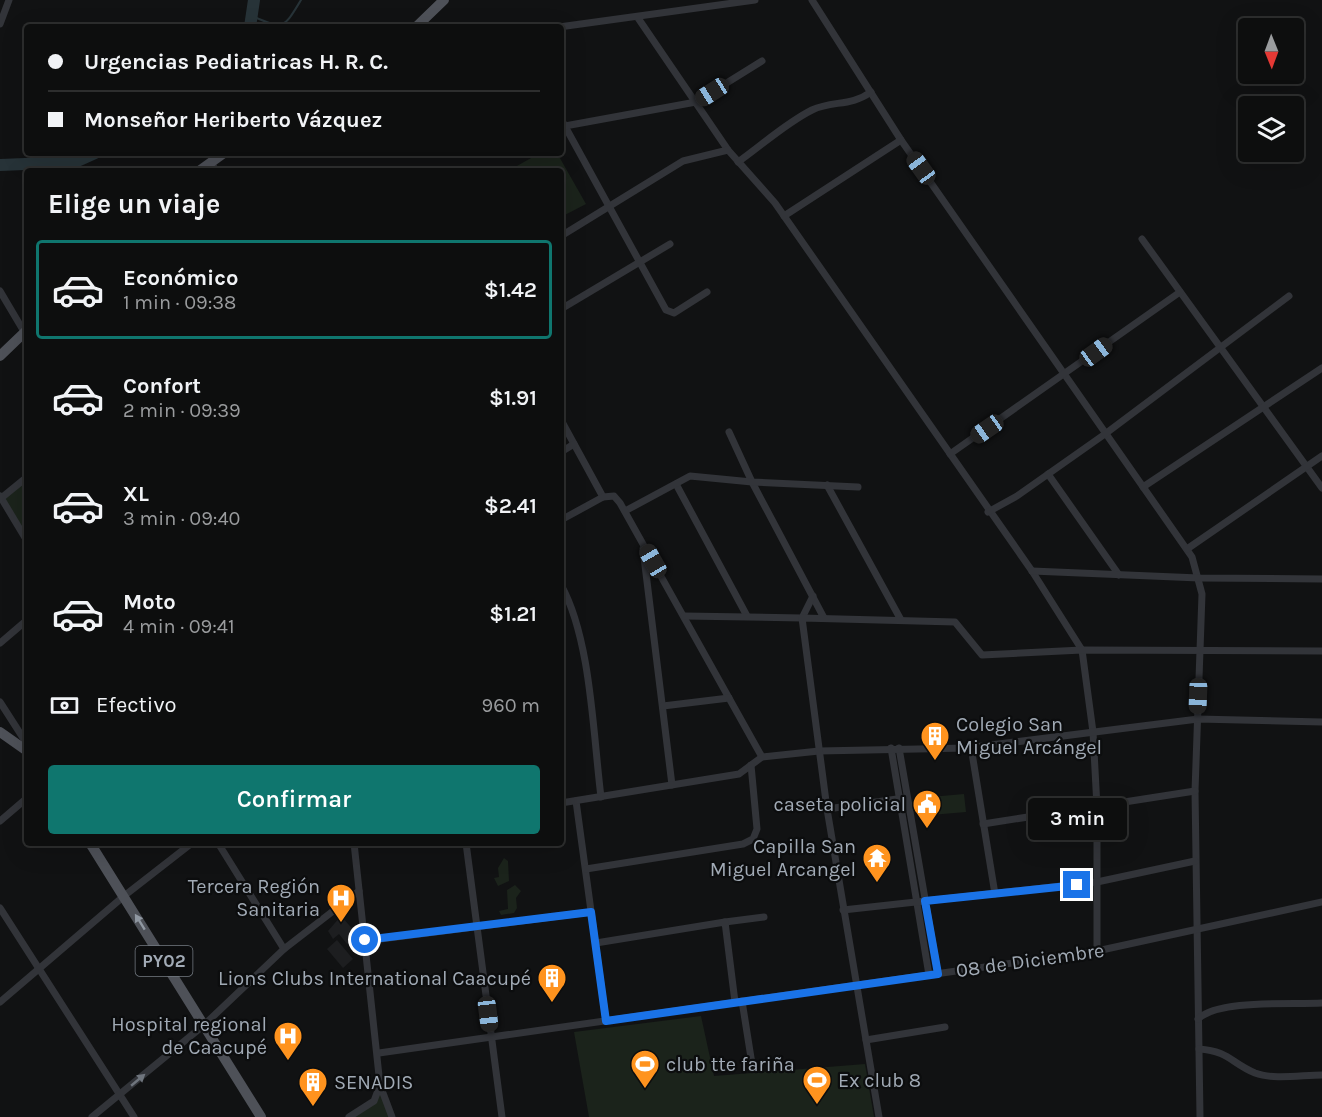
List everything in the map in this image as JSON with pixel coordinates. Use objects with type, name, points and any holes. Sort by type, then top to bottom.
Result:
[{"type":"main road","points":[[419,24],[444,0]]},
{"type":"main road","points":[[0,356],[24,335]]},
{"type":"main road","points":[[0,732],[24,749]]},
{"type":"main road","name":"PY02","points":[[92,846],[261,1117]]},
{"type":"street","points":[[0,24],[9,0]]},
{"type":"street","points":[[564,27],[639,18],[755,0]]},
{"type":"street","points":[[812,0],[901,140],[1063,375],[1192,556],[1202,594],[1195,791],[1200,1117]]},
{"type":"street","points":[[639,18],[728,150],[784,216],[988,512],[1032,572],[1082,650],[1093,732],[1097,807],[1097,951]]},
{"type":"street","points":[[564,122],[696,102],[762,61]]},
{"type":"street","points":[[738,162],[812,110],[828,104],[850,103],[870,92]]},
{"type":"street","points":[[564,124],[638,263],[670,313],[707,292]]},
{"type":"street","points":[[784,216],[901,140]]},
{"type":"street","points":[[564,234],[683,161],[728,150]]},
{"type":"street","points":[[1142,238],[1322,488]]},
{"type":"street","points":[[564,307],[670,244]]},
{"type":"street","points":[[0,291],[24,330]]},
{"type":"street","points":[[950,454],[1180,292]]},
{"type":"street","points":[[988,512],[1017,496],[1105,434],[1289,296]]},
{"type":"street","points":[[1143,487],[1322,368]]},
{"type":"street","points":[[564,426],[603,497]]},
{"type":"street","points":[[729,432],[752,482],[824,618]]},
{"type":"street","points":[[564,450],[574,444]]},
{"type":"street","points":[[1187,549],[1322,456]]},
{"type":"street","points":[[1048,474],[1119,575]]},
{"type":"street","points":[[625,511],[690,476],[752,482],[858,487]]},
{"type":"street","points":[[24,479],[0,498],[24,536]]},
{"type":"street","points":[[676,484],[747,616]]},
{"type":"street","points":[[827,485],[901,621]]},
{"type":"street","points":[[564,518],[603,497],[614,496],[625,511],[762,757]]},
{"type":"street","points":[[642,543],[672,785]]},
{"type":"street","points":[[1032,572],[1199,579],[1322,579]]},
{"type":"street","points":[[564,591],[570,602],[582,641],[602,797]]},
{"type":"street","points":[[813,596],[802,618],[827,809],[879,1117]]},
{"type":"street","points":[[684,616],[956,622],[982,656],[1082,650],[1322,651]]},
{"type":"street","points":[[0,643],[24,623]]},
{"type":"street","points":[[663,706],[729,698]]},
{"type":"street","points":[[0,702],[24,739]]},
{"type":"street","points":[[564,803],[739,774],[762,757],[819,751],[971,747],[1198,719],[1322,722]]},
{"type":"street","points":[[971,747],[994,894]]},
{"type":"street","points":[[895,748],[921,902],[938,974]]},
{"type":"street","points":[[586,869],[743,844],[753,839],[757,829],[751,765]]},
{"type":"street","points":[[983,824],[1195,791]]},
{"type":"street","points":[[827,809],[903,798]]},
{"type":"street","points":[[0,820],[24,800]]},
{"type":"street","points":[[576,801],[606,1021]]},
{"type":"street","points":[[0,1002],[124,896],[188,846]]},
{"type":"street","points":[[220,846],[284,949]]},
{"type":"street","points":[[354,846],[379,1053],[380,1085],[392,1117]]},
{"type":"street","points":[[466,846],[501,1117]]},
{"type":"street","points":[[843,910],[1097,882],[1196,861]]},
{"type":"street","points":[[92,1117],[204,1026],[284,949],[359,891]]},
{"type":"street","points":[[921,902],[929,975]]},
{"type":"street","name":"08 de Diciembre","points":[[379,1053],[1097,951],[1322,902]]},
{"type":"street","points":[[0,908],[134,1117]]},
{"type":"street","points":[[365,940],[591,912]]},
{"type":"street","points":[[596,943],[764,917]]},
{"type":"street","points":[[725,922],[752,1064]]},
{"type":"street","points":[[1198,1019],[1206,1012],[1224,1008],[1322,1003]]},
{"type":"street","points":[[866,1041],[945,1027]]},
{"type":"street","points":[[1199,1049],[1214,1050],[1227,1055],[1256,1073],[1322,1075]]},
{"type":"street","points":[[350,1117],[374,1101],[380,1085]]},
{"type":"shaded area","points":[[535,156],[559,156],[586,204],[564,215],[564,168],[513,168]]},
{"type":"shaded area","points":[[24,479],[24,536],[1,498]]},
{"type":"shaded area","points":[[964,794],[966,812],[931,815],[930,797]]},
{"type":"shaded area","points":[[504,858],[508,861],[509,881],[498,886],[494,878],[499,877],[498,868]]},
{"type":"shaded area","points":[[515,885],[521,891],[516,898],[517,908],[514,913],[501,915],[499,911],[508,909],[507,890]]},
{"type":"shaded area","name":"Tercera Región Sanitaria","points":[[341,916],[357,934],[347,944],[339,934],[333,939],[328,931]]},
{"type":"shaded area","points":[[337,940],[353,959],[343,968],[327,949]]},
{"type":"shaded area","points":[[701,1016],[714,1076],[865,1064],[874,1117],[589,1117],[574,1032]]},
{"type":"shaded area","points":[[380,1085],[392,1117],[351,1117],[374,1101]]},
{"type":"waterway","points":[[250,24],[254,0]]},
{"type":"waterway","points":[[252,16],[271,23],[282,24],[291,16],[301,0]]},
{"type":"waterway","points":[[0,165],[75,162],[88,156]]},
{"type":"place","name":"Colegio San Miguel Arcángel","points":[[935,762]]},
{"type":"place","name":"caseta policial","points":[[927,830]]},
{"type":"place","name":"Capilla San Miguel Arcangel","points":[[877,884]]},
{"type":"place","name":"Tercera Región Sanitaria","points":[[341,924]]},
{"type":"place","name":"Lions Clubs International Caacupé","points":[[552,1004]]},
{"type":"place","name":"Hospital regional de Caacupé","points":[[288,1062]]},
{"type":"place","name":"club tte fariña","points":[[645,1090]]},
{"type":"place","name":"Ex club 8","points":[[817,1106]]},
{"type":"place","name":"SENADIS","points":[[313,1108]]},
{"type":"route","points":[[365,940],[591,912],[606,1021],[938,974],[925,901],[1077,885]]}]
